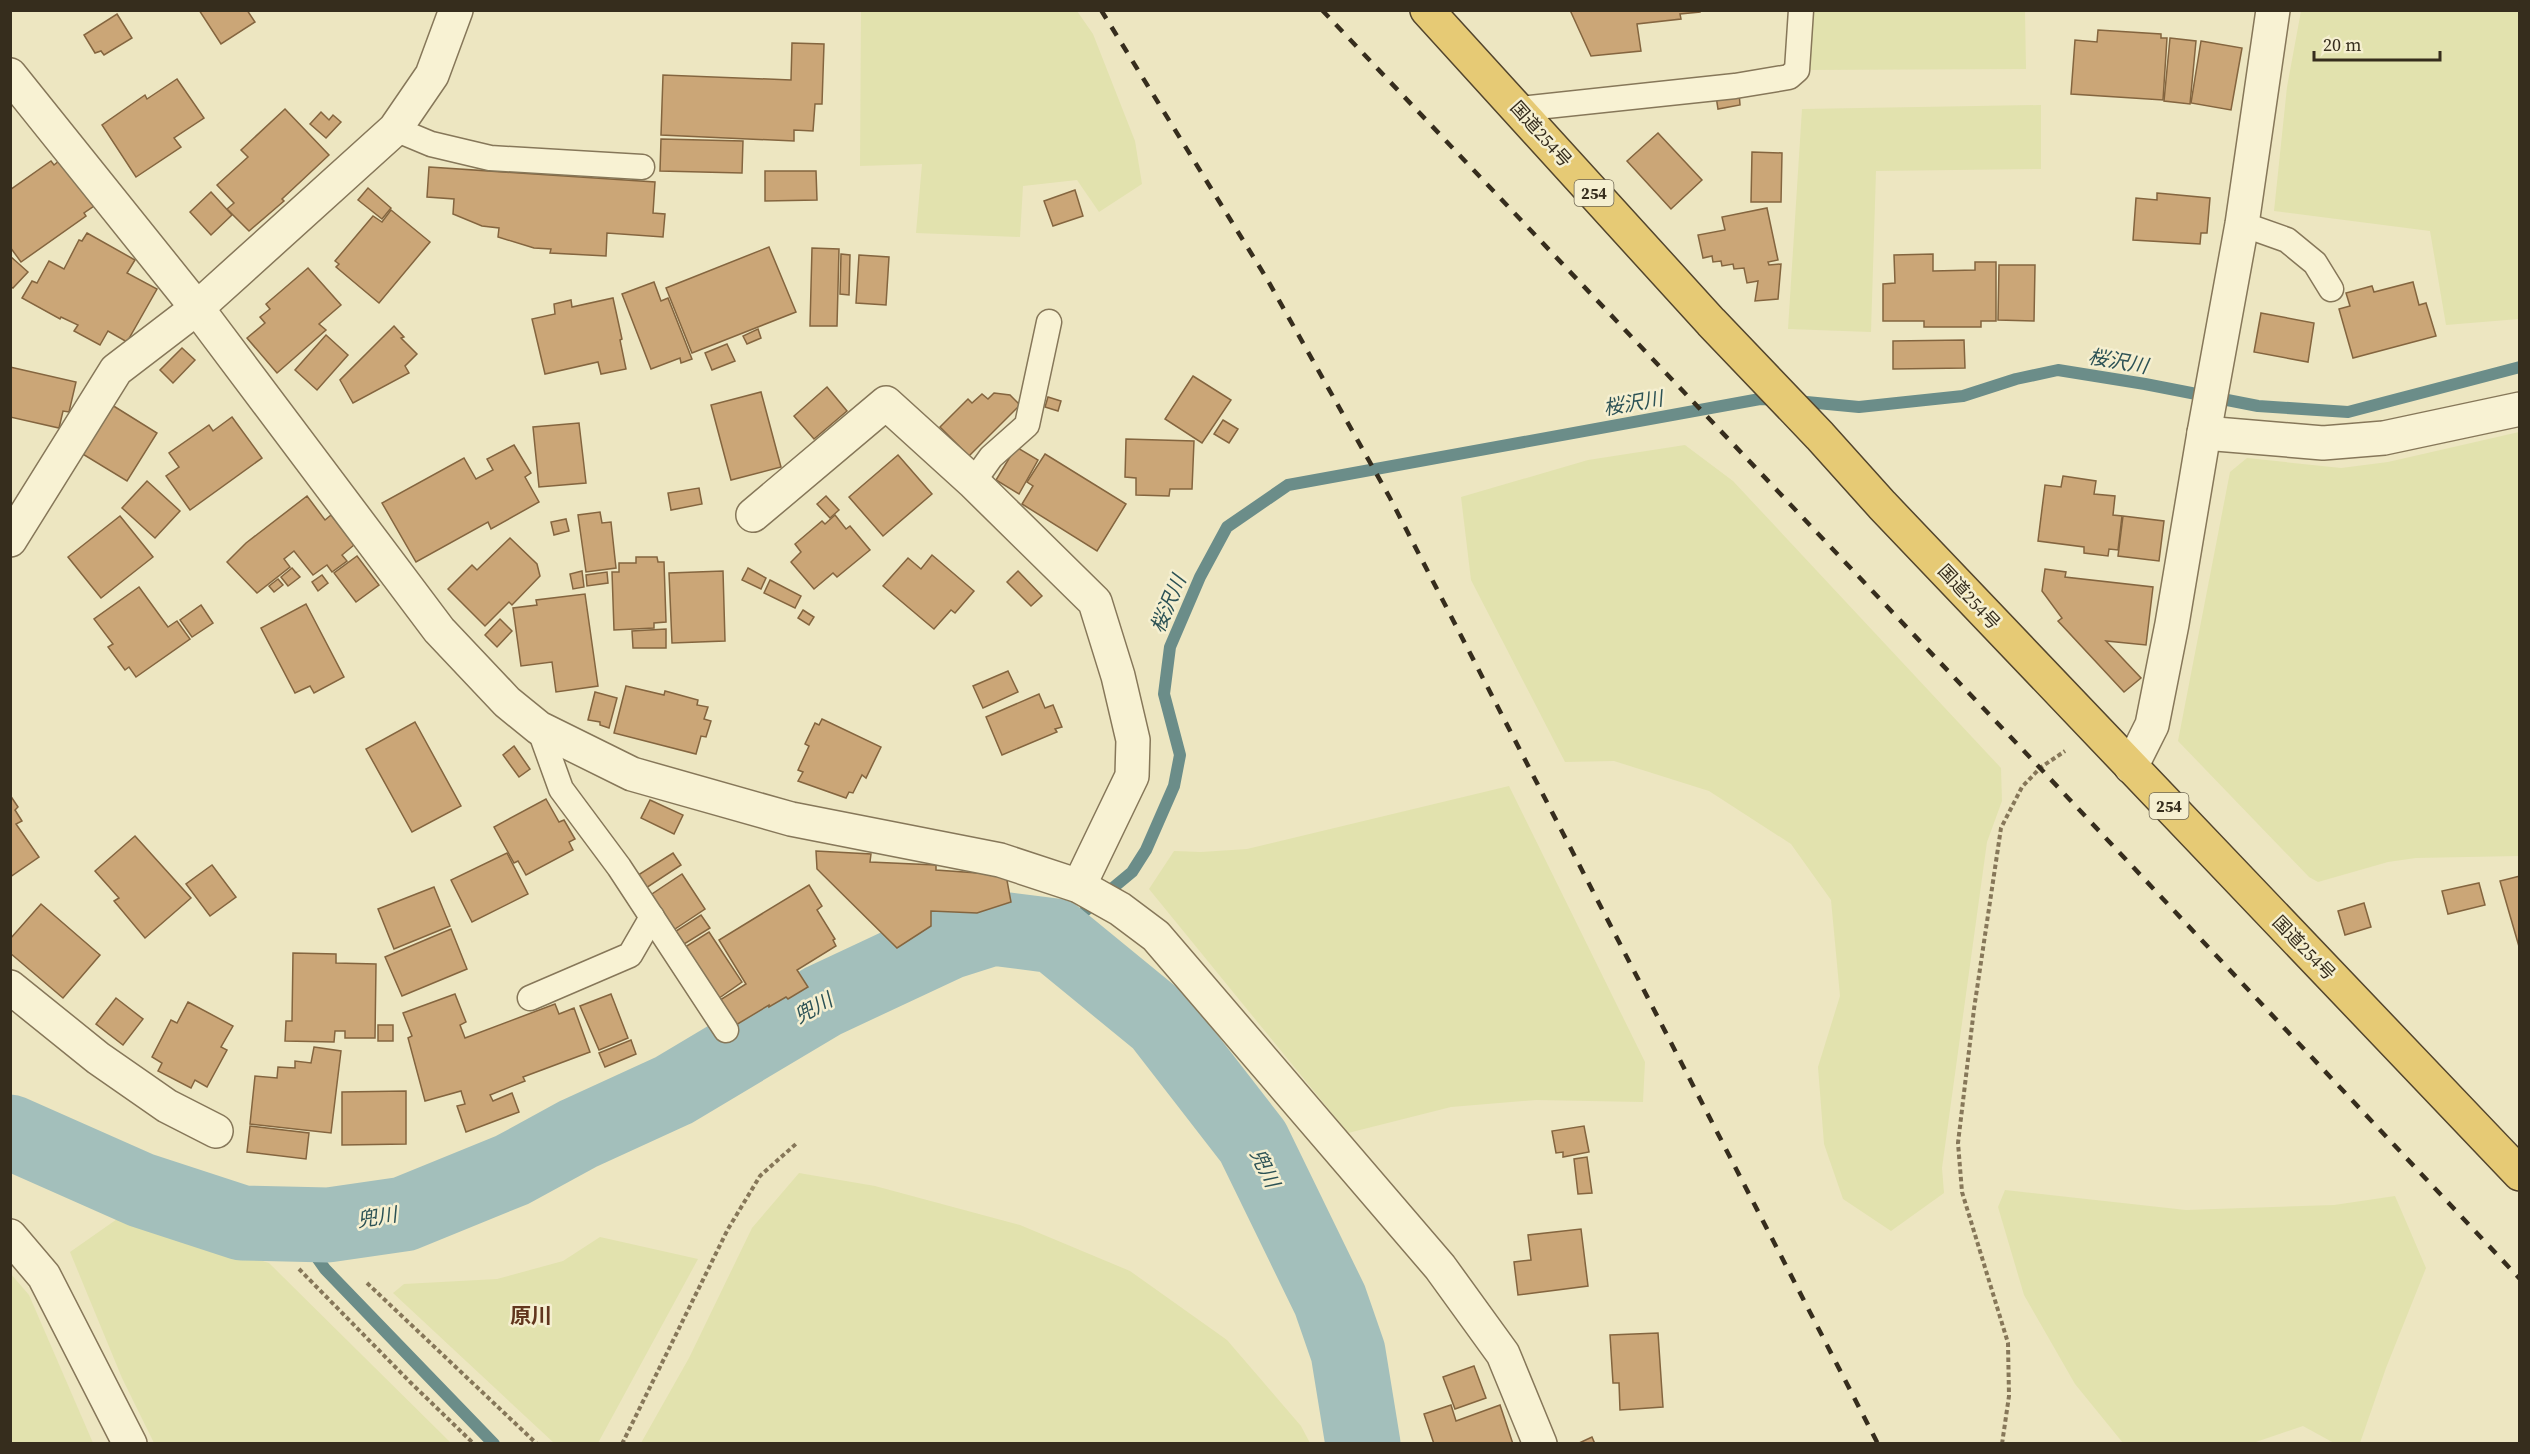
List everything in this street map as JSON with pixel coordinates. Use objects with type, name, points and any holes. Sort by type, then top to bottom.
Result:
[{"type":"highway","name":"国道254号","points":[[1427,10],[1711,322],[1820,436],[1882,505],[2520,1174]]},
{"type":"street","points":[[10,540],[116,370],[196,308],[395,129],[432,75],[456,10]]},
{"type":"street","points":[[2131,767],[2152,725],[2172,624],[2205,424],[2242,224],[2273,10]]},
{"type":"street","points":[[10,75],[196,308],[439,630],[507,702],[539,728],[632,774],[791,819],[1000,860],[1084,889],[1120,909],[1156,936],[1440,1267],[1503,1354],[1540,1443]]},
{"type":"street","points":[[753,515],[886,403],[973,482],[1095,602],[1118,676],[1133,740],[1132,776],[1084,889]]},
{"type":"street","points":[[2205,424],[2333,442],[2384,438],[2520,409]]},
{"type":"street","points":[[10,987],[98,1058],[167,1106],[216,1131]]},
{"type":"street","points":[[10,1236],[44,1276],[130,1443]]},
{"type":"lane","points":[[1519,109],[1735,86],[1789,77],[1797,70],[1801,10]]},
{"type":"lane","points":[[395,129],[431,144],[490,158],[642,167]]},
{"type":"lane","points":[[2242,224],[2287,240],[2315,263],[2331,289]]},
{"type":"lane","points":[[973,482],[991,457],[1027,425],[1049,322]]},
{"type":"lane","points":[[539,728],[561,789],[651,916],[726,1030]]},
{"type":"lane","points":[[530,998],[630,955],[651,916]]},
{"type":"path","points":[[2002,1443],[2009,1396],[2008,1343],[1962,1192],[1958,1143],[1974,1009],[2001,828],[2022,787],[2040,768],[2095,730]]},
{"type":"path","points":[[622,1443],[739,1211],[760,1176],[797,1143]]},
{"type":"path","points":[[299,1269],[410,1382],[474,1443]]},
{"type":"path","points":[[367,1283],[537,1443]]},
{"type":"green space","points":[[854,11],[1077,11],[1093,34],[1135,141],[1142,184],[1099,212],[1077,180],[1023,186],[1020,237],[916,233],[922,164],[860,166],[861,12]]},
{"type":"green space","points":[[1807,11],[2025,11],[2026,69],[1803,70]]},
{"type":"green space","points":[[2301,11],[2519,11],[2519,319],[2446,325],[2430,231],[2274,211],[2287,87]]},
{"type":"green space","points":[[2041,105],[2041,169],[1876,171],[1871,332],[1788,329],[1802,109]]},
{"type":"green space","points":[[2519,432],[2519,856],[2416,858],[2388,862],[2318,882],[2309,877],[2178,741],[2230,472],[2247,458],[2341,468],[2388,462]]},
{"type":"green space","points":[[1685,445],[1733,481],[2001,768],[2002,801],[1987,842],[1942,1168],[1944,1193],[1891,1231],[1843,1199],[1824,1144],[1818,1067],[1840,996],[1831,900],[1791,844],[1709,791],[1614,761],[1565,762],[1471,580],[1461,497],[1588,460]]},
{"type":"green space","points":[[1509,786],[1645,1062],[1643,1102],[1536,1100],[1451,1107],[1348,1133],[1149,889],[1174,851],[1247,849]]},
{"type":"green space","points":[[799,1173],[875,1186],[1020,1225],[1130,1271],[1227,1340],[1301,1426],[1310,1443],[641,1443],[689,1358],[752,1228]]},
{"type":"green space","points":[[2005,1190],[2186,1210],[2334,1205],[2395,1196],[2426,1268],[2386,1368],[2360,1443],[2334,1443],[2303,1426],[2253,1443],[2123,1443],[2075,1384],[2024,1295],[1998,1207]]},
{"type":"green space","points":[[120,1217],[269,1263],[451,1443],[154,1443],[122,1378],[70,1252]]},
{"type":"green space","points":[[600,1237],[698,1259],[598,1443],[554,1443],[393,1293],[404,1284],[497,1279],[563,1261]]},
{"type":"green space","points":[[10,1273],[29,1295],[93,1443],[11,1443]]},
{"type":"building","points":[[199,10],[247,10],[255,22],[221,44]]},
{"type":"building","points":[[1570,10],[1700,10],[1700,12],[1680,14],[1681,19],[1637,24],[1641,51],[1591,56]]},
{"type":"building","points":[[117,14],[132,38],[104,55],[101,51],[95,53],[84,35]]},
{"type":"building","points":[[2098,30],[2161,34],[2161,38],[2167,38],[2163,100],[2071,94],[2075,40],[2097,42]]},
{"type":"building","points":[[2170,38],[2196,41],[2190,104],[2164,101]]},
{"type":"building","points":[[2201,41],[2242,48],[2231,110],[2191,103]]},
{"type":"building","points":[[792,43],[824,44],[822,104],[815,104],[813,131],[794,130],[794,141],[661,135],[663,75],[791,80]]},
{"type":"building","points":[[177,79],[204,118],[174,138],[181,147],[136,177],[102,125],[145,95],[147,99]]},
{"type":"building","points":[[1739,92],[1740,105],[1718,109],[1716,96]]},
{"type":"building","points":[[285,109],[329,155],[282,199],[284,201],[249,231],[227,209],[234,203],[217,185],[248,157],[241,150]]},
{"type":"building","points":[[321,112],[329,120],[333,115],[341,122],[326,138],[310,124]]},
{"type":"building","points":[[1658,133],[1702,180],[1671,209],[1627,161]]},
{"type":"building","points":[[661,139],[743,141],[742,173],[660,171]]},
{"type":"building","points":[[1752,152],[1782,153],[1781,202],[1751,202]]},
{"type":"building","points":[[60,160],[94,206],[84,213],[86,216],[21,262],[10,247],[10,190],[51,161],[54,165]]},
{"type":"building","points":[[429,167],[655,182],[653,213],[665,214],[663,237],[607,233],[606,256],[550,253],[551,249],[534,248],[498,237],[499,228],[482,226],[453,214],[454,199],[427,197]]},
{"type":"building","points":[[765,171],[816,171],[817,200],[765,201]]},
{"type":"building","points":[[368,188],[391,208],[382,219],[358,200]]},
{"type":"building","points":[[1075,190],[1083,216],[1053,226],[1044,201]]},
{"type":"building","points":[[211,192],[232,215],[211,235],[190,212]]},
{"type":"building","points":[[2157,193],[2210,198],[2207,233],[2201,233],[2200,244],[2133,240],[2136,198],[2157,200]]},
{"type":"building","points":[[1767,208],[1778,260],[1768,262],[1769,265],[1781,264],[1778,299],[1755,301],[1758,281],[1747,283],[1744,268],[1734,269],[1733,264],[1722,266],[1721,261],[1713,262],[1712,256],[1703,258],[1698,235],[1725,230],[1722,217]]},
{"type":"building","points":[[391,210],[430,242],[379,303],[336,267],[339,264],[335,261],[373,216],[382,222]]},
{"type":"building","points":[[87,233],[135,260],[127,273],[157,289],[127,342],[108,331],[100,345],[74,331],[78,325],[61,317],[60,319],[22,298],[32,281],[37,283],[49,261],[64,269],[79,240],[82,241]]},
{"type":"building","points":[[769,247],[796,312],[692,353],[666,288]]},
{"type":"building","points":[[812,248],[839,249],[837,326],[810,326]]},
{"type":"building","points":[[841,254],[850,255],[849,295],[840,294]]},
{"type":"building","points":[[1933,254],[1933,271],[1975,270],[1975,262],[1996,262],[1996,321],[1981,321],[1981,327],[1924,327],[1924,321],[1883,321],[1883,284],[1895,283],[1894,255]]},
{"type":"building","points":[[859,255],[889,257],[886,305],[856,303]]},
{"type":"building","points":[[10,256],[28,272],[13,288],[10,286]]},
{"type":"building","points":[[1999,265],[2035,265],[2034,321],[1998,320]]},
{"type":"building","points":[[308,268],[341,305],[319,324],[326,330],[277,373],[247,338],[265,323],[260,317],[270,309],[266,304]]},
{"type":"building","points":[[654,282],[661,301],[668,298],[692,359],[681,363],[680,358],[651,369],[622,294]]},
{"type":"building","points":[[2413,282],[2419,305],[2426,303],[2436,336],[2353,358],[2339,309],[2350,306],[2346,293],[2372,286],[2374,292]]},
{"type":"building","points":[[613,298],[626,369],[601,374],[598,362],[545,374],[532,319],[555,314],[554,304],[571,300],[572,307]]},
{"type":"building","points":[[2261,313],[2314,323],[2308,362],[2254,352]]},
{"type":"building","points":[[394,326],[404,337],[401,338],[417,354],[405,366],[409,373],[353,403],[340,380]]},
{"type":"building","points":[[758,329],[761,338],[747,344],[743,336]]},
{"type":"building","points":[[326,335],[348,355],[317,390],[295,370]]},
{"type":"building","points":[[1964,340],[1965,368],[1893,369],[1893,341]]},
{"type":"building","points":[[727,344],[735,361],[712,370],[705,353]]},
{"type":"building","points":[[182,348],[195,360],[173,383],[160,370]]},
{"type":"building","points":[[10,367],[76,382],[69,412],[63,411],[59,428],[10,417]]},
{"type":"building","points":[[1193,376],[1231,400],[1202,443],[1165,419]]},
{"type":"building","points":[[827,387],[847,411],[814,439],[794,416]]},
{"type":"building","points":[[761,392],[781,467],[731,480],[711,405]]},
{"type":"building","points":[[994,393],[1010,395],[1020,405],[969,456],[940,427],[968,399],[972,403],[982,394],[988,399]]},
{"type":"building","points":[[1048,397],[1061,401],[1058,411],[1045,407]]},
{"type":"building","points":[[112,405],[157,433],[127,481],[81,453]]},
{"type":"building","points":[[232,417],[262,458],[190,510],[166,476],[179,467],[169,453],[209,425],[213,431]]},
{"type":"building","points":[[1223,420],[1238,429],[1229,443],[1214,434]]},
{"type":"building","points":[[579,423],[586,483],[539,487],[533,427]]},
{"type":"building","points":[[1126,439],[1194,441],[1192,489],[1170,489],[1169,496],[1136,495],[1136,478],[1125,477]]},
{"type":"building","points":[[514,445],[531,473],[525,477],[539,502],[491,529],[488,522],[416,562],[382,503],[464,458],[476,479],[493,470],[487,459]]},
{"type":"building","points":[[1016,447],[1038,460],[1019,494],[996,480]]},
{"type":"building","points":[[1045,454],[1126,504],[1097,551],[1022,504],[1033,486],[1027,482]]},
{"type":"building","points":[[898,455],[932,494],[883,536],[849,497]]},
{"type":"building","points":[[2063,476],[2096,481],[2094,494],[2115,496],[2113,515],[2122,516],[2118,550],[2109,549],[2108,556],[2084,553],[2084,547],[2038,541],[2045,485],[2061,487]]},
{"type":"building","points":[[147,481],[180,511],[155,538],[122,508]]},
{"type":"building","points":[[699,488],[702,504],[671,510],[668,493]]},
{"type":"building","points":[[307,496],[325,520],[331,515],[354,545],[342,555],[347,561],[332,572],[327,565],[313,575],[294,551],[284,559],[290,567],[257,593],[227,562],[246,543]]},
{"type":"building","points":[[826,496],[839,510],[830,518],[817,504]]},
{"type":"building","points":[[600,512],[602,523],[611,522],[616,568],[586,572],[578,515]]},
{"type":"building","points":[[835,515],[846,529],[850,526],[870,550],[837,577],[833,573],[814,589],[791,562],[801,552],[795,544],[822,521],[825,524]]},
{"type":"building","points":[[120,516],[153,557],[101,598],[68,557]]},
{"type":"building","points":[[2123,516],[2164,521],[2159,561],[2118,556]]},
{"type":"building","points":[[566,519],[569,531],[554,535],[551,522]]},
{"type":"building","points":[[510,538],[537,564],[540,576],[512,605],[509,602],[485,626],[448,589],[472,565],[477,570]]},
{"type":"building","points":[[932,555],[974,591],[955,613],[951,610],[934,629],[883,586],[908,558],[921,569]]},
{"type":"building","points":[[357,556],[379,585],[356,602],[334,573]]},
{"type":"building","points":[[636,557],[657,557],[658,562],[664,562],[666,622],[654,623],[654,628],[614,630],[612,572],[619,572],[619,563],[636,563]]},
{"type":"building","points":[[292,568],[300,577],[288,586],[281,577]]},
{"type":"building","points":[[748,568],[766,578],[761,589],[742,580]]},
{"type":"building","points":[[2045,569],[2066,572],[2065,577],[2153,587],[2146,645],[2106,641],[2141,678],[2124,692],[2058,621],[2062,618],[2042,591]]},
{"type":"building","points":[[582,571],[584,587],[573,589],[570,574]]},
{"type":"building","points":[[723,571],[725,641],[672,643],[669,573]]},
{"type":"building","points":[[1018,571],[1042,596],[1031,606],[1007,582]]},
{"type":"building","points":[[607,572],[608,583],[587,586],[586,575]]},
{"type":"building","points":[[322,575],[328,583],[318,591],[312,582]]},
{"type":"building","points":[[278,579],[283,585],[274,592],[269,586]]},
{"type":"building","points":[[770,580],[801,596],[795,608],[764,593]]},
{"type":"building","points":[[139,587],[168,627],[177,621],[190,639],[136,677],[129,667],[125,670],[108,647],[113,644],[94,619]]},
{"type":"building","points":[[585,594],[598,686],[556,692],[552,662],[521,666],[513,608],[537,605],[536,600]]},
{"type":"building","points":[[306,604],[344,677],[314,693],[310,686],[295,693],[261,628]]},
{"type":"building","points":[[201,605],[213,623],[192,637],[180,620]]},
{"type":"building","points":[[803,610],[814,617],[809,625],[798,618]]},
{"type":"building","points":[[500,619],[512,631],[497,647],[485,635]]},
{"type":"building","points":[[666,629],[666,648],[633,648],[632,631]]},
{"type":"building","points":[[1008,671],[1018,692],[983,708],[973,686]]},
{"type":"building","points":[[626,686],[664,695],[665,691],[698,700],[697,705],[708,707],[704,719],[711,721],[706,737],[701,736],[696,754],[614,733]]},
{"type":"building","points":[[595,692],[617,698],[609,728],[600,725],[600,722],[588,720]]},
{"type":"building","points":[[1039,694],[1045,708],[1053,705],[1062,727],[1055,729],[1057,732],[1002,755],[986,717]]},
{"type":"building","points":[[822,719],[881,747],[866,778],[862,775],[853,793],[849,792],[846,798],[798,781],[803,772],[798,770],[809,746],[805,744],[815,723],[819,725]]},
{"type":"building","points":[[415,722],[461,806],[412,832],[366,749]]},
{"type":"building","points":[[514,746],[530,769],[519,777],[503,755]]},
{"type":"building","points":[[10,795],[18,807],[15,810],[22,821],[16,824],[39,857],[10,877]]},
{"type":"building","points":[[546,799],[559,822],[564,820],[575,839],[569,842],[573,850],[526,875],[518,861],[514,863],[494,827]]},
{"type":"building","points":[[650,800],[683,815],[674,834],[641,818]]},
{"type":"building","points":[[135,836],[191,898],[145,938],[114,901],[119,898],[95,871]]},
{"type":"building","points":[[816,851],[871,854],[870,862],[936,865],[936,870],[1006,875],[1011,902],[977,913],[931,911],[931,926],[897,948],[817,869]]},
{"type":"building","points":[[507,853],[528,894],[472,922],[451,880]]},
{"type":"building","points":[[673,853],[681,865],[643,890],[635,877]]},
{"type":"building","points":[[212,865],[236,897],[210,916],[186,884]]},
{"type":"building","points":[[682,874],[705,909],[669,933],[646,898]]},
{"type":"building","points":[[2520,876],[2520,950],[2500,881]]},
{"type":"building","points":[[2479,883],[2485,905],[2448,914],[2442,891]]},
{"type":"building","points":[[809,885],[822,906],[817,910],[835,939],[833,940],[836,946],[797,970],[808,987],[788,999],[786,997],[769,1007],[769,1005],[736,1025],[720,1000],[746,984],[719,940]]},
{"type":"building","points":[[434,887],[450,926],[394,949],[378,909]]},
{"type":"building","points":[[2364,903],[2371,927],[2345,935],[2338,911]]},
{"type":"building","points":[[41,904],[100,955],[63,998],[10,953],[10,939]]},
{"type":"building","points":[[701,915],[710,928],[681,946],[673,933]]},
{"type":"building","points":[[451,929],[467,969],[402,996],[385,957]]},
{"type":"building","points":[[709,932],[742,982],[715,1001],[682,949]]},
{"type":"building","points":[[293,953],[336,954],[336,963],[376,964],[375,1038],[345,1038],[345,1031],[335,1031],[334,1042],[285,1041],[286,1021],[292,1021]]},
{"type":"building","points":[[455,994],[466,1022],[460,1025],[465,1038],[555,1004],[559,1014],[574,1008],[590,1052],[523,1077],[525,1081],[490,1095],[493,1101],[512,1093],[519,1112],[466,1132],[457,1106],[465,1104],[461,1091],[425,1101],[408,1038],[412,1036],[403,1013]]},
{"type":"building","points":[[611,994],[628,1038],[599,1050],[580,1006]]},
{"type":"building","points":[[116,998],[143,1019],[123,1045],[96,1024]]},
{"type":"building","points":[[188,1002],[233,1026],[221,1047],[227,1050],[207,1087],[195,1080],[191,1088],[158,1071],[162,1063],[152,1057],[171,1020],[177,1023]]},
{"type":"building","points":[[378,1025],[393,1025],[393,1041],[378,1041]]},
{"type":"building","points":[[631,1040],[636,1054],[605,1067],[599,1053]]},
{"type":"building","points":[[314,1047],[341,1051],[331,1133],[250,1124],[255,1076],[277,1078],[278,1067],[295,1068],[295,1061],[311,1063]]},
{"type":"building","points":[[406,1091],[406,1144],[342,1145],[342,1092]]},
{"type":"building","points":[[250,1126],[309,1133],[306,1159],[247,1152]]},
{"type":"building","points":[[1584,1126],[1589,1152],[1563,1157],[1563,1152],[1556,1153],[1552,1131]]},
{"type":"building","points":[[1587,1157],[1592,1193],[1578,1194],[1574,1159]]},
{"type":"building","points":[[1581,1229],[1588,1286],[1518,1295],[1514,1262],[1531,1260],[1528,1235]]},
{"type":"building","points":[[1658,1333],[1663,1407],[1620,1410],[1619,1383],[1613,1383],[1610,1335]]},
{"type":"building","points":[[1474,1366],[1486,1398],[1455,1409],[1443,1377]]},
{"type":"building","points":[[1451,1405],[1456,1421],[1500,1405],[1513,1444],[1434,1444],[1424,1414]]},
{"type":"building","points":[[1592,1437],[1595,1444],[1577,1444]]},
{"type":"waterway","name":"桜沢川","points":[[1796,401],[1859,407],[1963,396],[2016,379],[2058,370],[2258,406],[2348,412],[2520,367]]},
{"type":"waterway","name":"桜沢川","points":[[1055,936],[1132,872],[1146,850],[1174,786],[1180,755],[1164,694],[1170,647],[1200,577],[1227,527],[1288,485],[1760,399],[1779,400]]},
{"type":"waterway","name":"兜川","points":[[10,1132],[141,1190],[242,1223],[328,1225],[404,1214],[512,1170],[578,1134],[674,1090],[823,1001],[949,942],[993,928],[1055,936],[1160,1022],[1253,1142],[1330,1300],[1348,1352],[1363,1444]]},
{"type":"waterway","points":[[293,1224],[325,1269],[494,1444]]},
{"type":"railway","points":[[1101,10],[1267,279],[1390,498],[1878,1444]]},
{"type":"railway","points":[[1322,10],[2520,1279]]},
{"type":"district","name":"原川","points":[[531,1316]]}]
